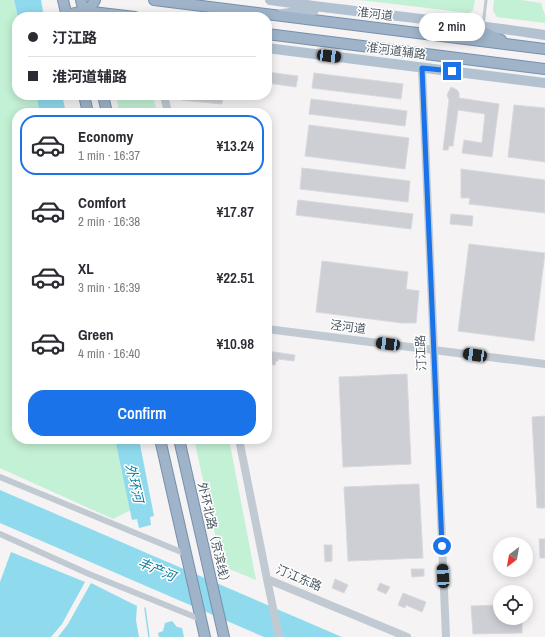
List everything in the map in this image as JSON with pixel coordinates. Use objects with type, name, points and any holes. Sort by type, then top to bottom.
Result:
[{"type":"highway","points":[[63,0],[66,12]]},
{"type":"highway","points":[[81,0],[86,12]]},
{"type":"highway","points":[[88,12],[95,0]]},
{"type":"highway","name":"淮河道","points":[[154,0],[260,12]]},
{"type":"highway","name":"淮河道","points":[[272,13],[545,49]]},
{"type":"highway","points":[[463,23],[483,28],[510,45]]},
{"type":"highway","points":[[272,35],[545,69]]},
{"type":"highway","points":[[510,64],[545,75]]},
{"type":"highway","points":[[161,444],[204,637]]},
{"type":"highway","name":"外环北路（京滨线）","points":[[180,444],[224,637]]},
{"type":"main road","points":[[270,0],[313,3],[327,8]]},
{"type":"main road","points":[[278,14],[327,8],[463,23]]},
{"type":"main road","points":[[483,28],[545,35]]},
{"type":"main road","name":"淮河道辅路","points":[[272,49],[545,83]]},
{"type":"street","name":"汀江路","points":[[422,68],[446,637]]},
{"type":"street","name":"泾河道","points":[[272,330],[545,364]]},
{"type":"street","name":"汀江东路","points":[[239,444],[267,579],[408,637]]},
{"type":"street","points":[[0,477],[45,497],[186,554]]},
{"type":"street","points":[[0,534],[89,574],[200,618]]},
{"type":"street","points":[[267,579],[279,637]]},
{"type":"lane","points":[[483,28],[486,0]]},
{"type":"green space","points":[[0,0],[14,0],[17,12],[12,12],[12,100],[37,100],[39,108],[12,108],[12,444],[116,444],[131,510],[113,519],[0,468]]},
{"type":"green space","points":[[360,0],[475,0],[473,10],[469,13]]},
{"type":"green space","points":[[494,0],[521,0],[541,3],[545,15],[545,23],[497,17],[493,11]]},
{"type":"green space","points":[[116,100],[154,100],[156,108],[119,108]]},
{"type":"green space","points":[[195,444],[230,444],[256,580],[222,566]]},
{"type":"water","points":[[14,0],[41,0],[43,12],[17,12]]},
{"type":"water","points":[[37,100],[63,100],[65,108],[39,108]]},
{"type":"water","name":"外环河","points":[[116,444],[140,444],[154,516],[150,517],[151,525],[139,528],[137,519],[132,520]]},
{"type":"water","name":"丰产河","points":[[0,490],[342,637],[264,637],[0,523]]},
{"type":"water","points":[[11,552],[85,582],[62,624],[51,637],[0,637],[0,582]]},
{"type":"water","points":[[91,583],[137,606],[136,620],[139,637],[58,637],[68,624]]},
{"type":"water","points":[[172,621],[177,627],[182,628],[184,637],[159,637],[158,633],[163,631],[165,623]]},
{"type":"building","points":[[272,73],[298,76],[296,87],[272,84]]},
{"type":"building","points":[[314,73],[403,84],[401,99],[312,88]]},
{"type":"building","points":[[451,87],[457,90],[459,93],[459,98],[499,104],[492,157],[462,153],[464,140],[482,143],[485,114],[458,110],[453,146],[449,146],[448,150],[443,150],[449,100],[447,95]]},
{"type":"building","points":[[311,99],[407,111],[405,126],[309,114]]},
{"type":"building","points":[[181,100],[222,100],[222,104]]},
{"type":"building","points":[[514,105],[545,108],[545,162],[508,157]]},
{"type":"building","points":[[309,125],[409,138],[405,169],[305,156]]},
{"type":"building","points":[[302,168],[410,181],[408,202],[300,189]]},
{"type":"building","points":[[461,169],[545,180],[545,213],[469,204],[470,198],[461,198]]},
{"type":"building","points":[[298,200],[413,214],[411,229],[296,215]]},
{"type":"building","points":[[451,214],[473,216],[472,226],[450,224]]},
{"type":"building","points":[[469,244],[545,253],[534,341],[458,331]]},
{"type":"building","points":[[322,261],[408,272],[406,289],[419,291],[416,323],[402,323],[316,312]]},
{"type":"building","points":[[272,352],[295,355],[294,361],[278,359],[275,365],[272,365]]},
{"type":"building","points":[[407,374],[411,464],[343,467],[339,377]]},
{"type":"building","points":[[545,416],[545,508],[537,508],[532,417]]},
{"type":"building","points":[[419,484],[423,558],[348,561],[344,487]]},
{"type":"building","points":[[539,539],[545,539],[545,558],[540,558]]},
{"type":"building","points":[[324,545],[332,545],[332,561],[325,562]]},
{"type":"building","points":[[411,569],[424,569],[424,576],[412,577]]},
{"type":"building","points":[[335,579],[348,585],[344,593],[332,588]]},
{"type":"building","points":[[380,583],[390,587],[386,594],[377,590]]},
{"type":"building","points":[[403,593],[426,602],[422,612],[406,605],[405,608],[398,605]]},
{"type":"building","points":[[493,605],[493,625],[522,625],[522,633],[473,634],[471,606]]},
{"type":"waterway","points":[[145,608],[149,637]]},
{"type":"route","points":[[442,546],[422,68],[452,71]]}]
